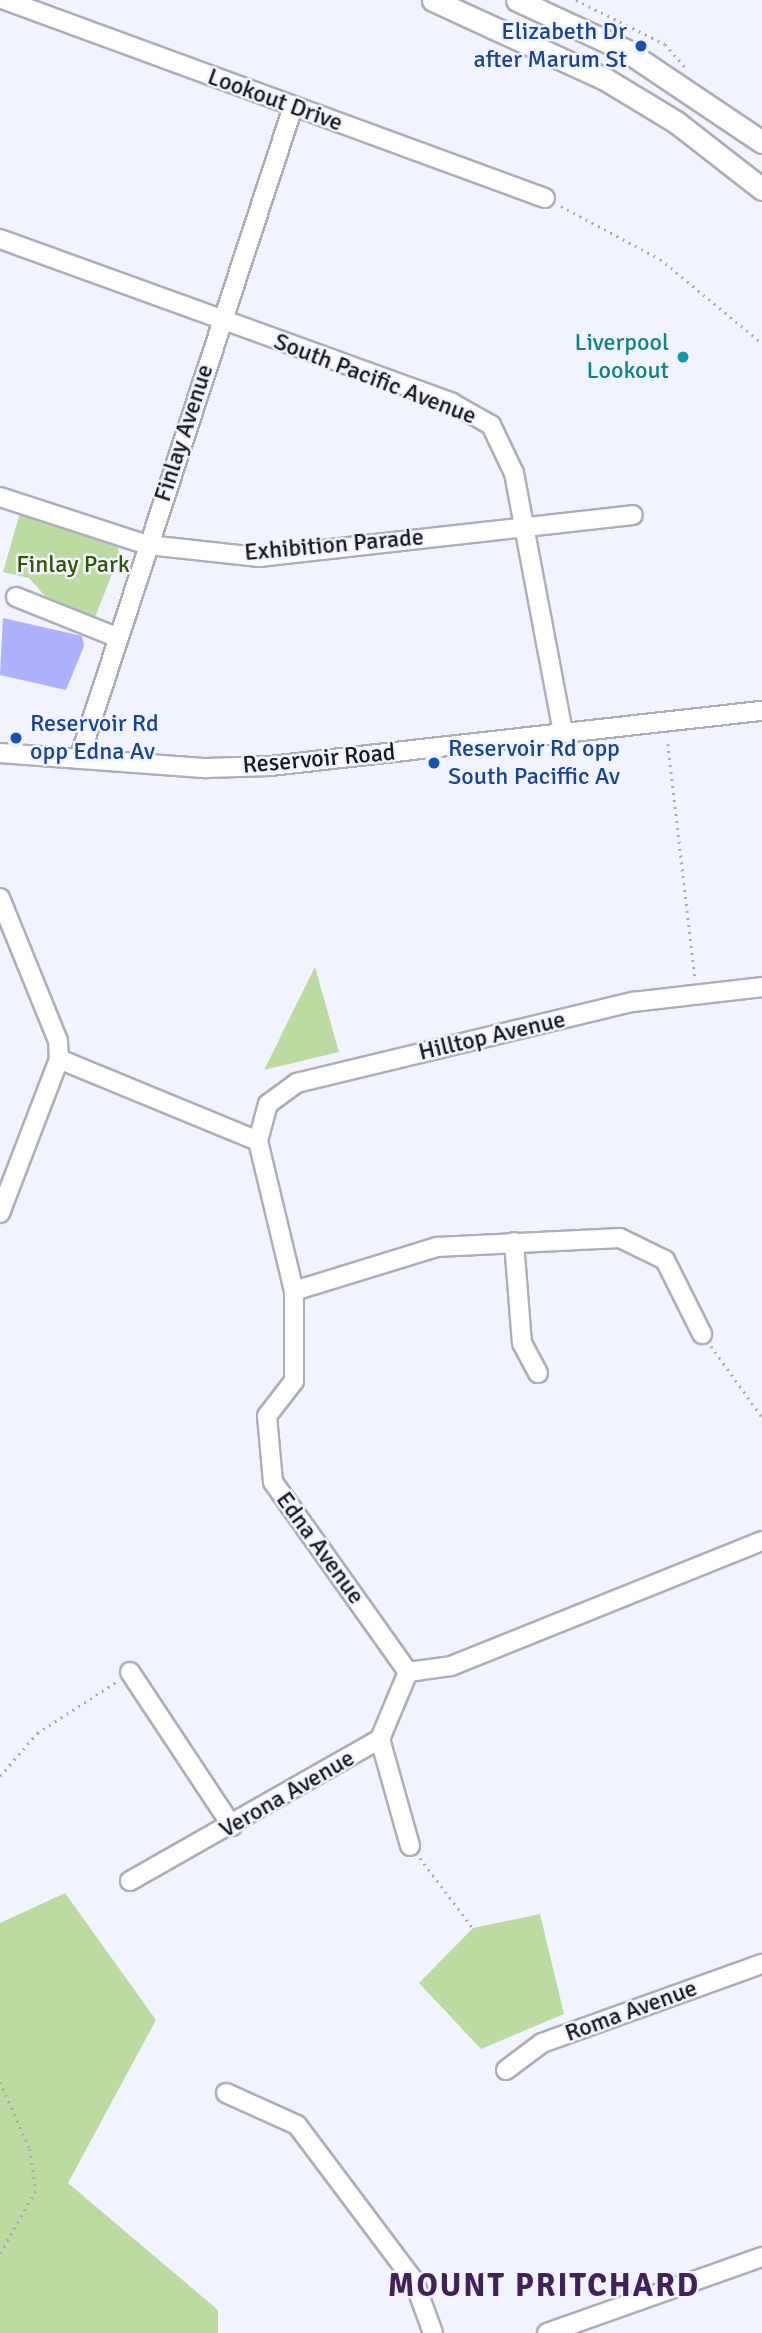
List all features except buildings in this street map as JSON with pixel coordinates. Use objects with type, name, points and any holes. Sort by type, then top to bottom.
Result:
[{"type":"main road","points":[[433,0],[606,79],[676,122],[762,189]]},
{"type":"main road","points":[[517,0],[625,50],[762,142]]},
{"type":"street","name":"Lookout Drive","points":[[5,0],[545,198]]},
{"type":"street","name":"Finlay Avenue","points":[[79,759],[116,637],[293,107]]},
{"type":"street","name":"South Pacific Avenue","points":[[0,239],[475,413],[509,454],[563,732]]},
{"type":"street","name":"Exhibition Parade","points":[[0,497],[148,545],[259,557],[633,515]]},
{"type":"street","points":[[16,597],[116,637]]},
{"type":"street","name":"Reservoir Road","points":[[0,753],[206,768],[270,765],[762,711]]},
{"type":"street","points":[[0,898],[58,1041],[59,1059],[0,1213]]},
{"type":"street","name":"Hilltop Avenue","points":[[258,1141],[268,1104],[297,1083],[633,1002],[762,987]]},
{"type":"street","points":[[59,1059],[258,1141]]},
{"type":"street","name":"Edna Avenue","points":[[258,1141],[294,1291],[294,1381],[267,1416],[273,1482],[408,1672]]},
{"type":"street","points":[[294,1291],[416,1250],[514,1242],[620,1238],[652,1248],[665,1260],[702,1334]]},
{"type":"street","points":[[514,1242],[522,1343],[538,1373]]},
{"type":"street","points":[[408,1672],[452,1666],[762,1541]]},
{"type":"street","points":[[130,1672],[232,1826]]},
{"type":"street","name":"Verona Avenue","points":[[130,1881],[232,1826],[380,1740],[408,1672]]},
{"type":"street","points":[[380,1740],[410,1846]]},
{"type":"street","name":"Roma Avenue","points":[[506,2070],[542,2043],[762,1964]]},
{"type":"street","points":[[226,2093],[297,2125],[414,2281],[433,2333]]},
{"type":"street","points":[[547,2333],[762,2257]]},
{"type":"path","points":[[545,198],[660,259],[762,343]]},
{"type":"path","points":[[668,744],[697,994]]},
{"type":"path","points":[[702,1334],[762,1417]]},
{"type":"path","points":[[0,1776],[37,1733],[130,1672]]},
{"type":"path","points":[[410,1846],[473,1928]]},
{"type":"path","points":[[0,2082],[30,2149],[36,2191],[0,2254]]},
{"type":"green space","name":"Finlay Park","points":[[22,506],[115,540],[120,554],[95,617],[51,603],[29,578],[3,572]]},
{"type":"green space","points":[[315,967],[339,1052],[264,1070]]},
{"type":"green space","points":[[65,1893],[156,2020],[68,2183],[218,2310],[218,2333],[0,2333],[0,1923]]},
{"type":"green space","points":[[540,1914],[564,2014],[481,2049],[419,1983],[473,1928]]},
{"type":"place","name":"Elizabeth Dr after Marum St","points":[[641,46]]},
{"type":"place","name":"Liverpool Lookout","points":[[683,357]]},
{"type":"place","name":"Reservoir Rd opp Edna Av","points":[[16,738]]},
{"type":"place","name":"Reservoir Rd opp South Paciffic Av","points":[[434,763]]},
{"type":"district","name":"MOUNT PRITCHARD","points":[[544,2286]]}]
